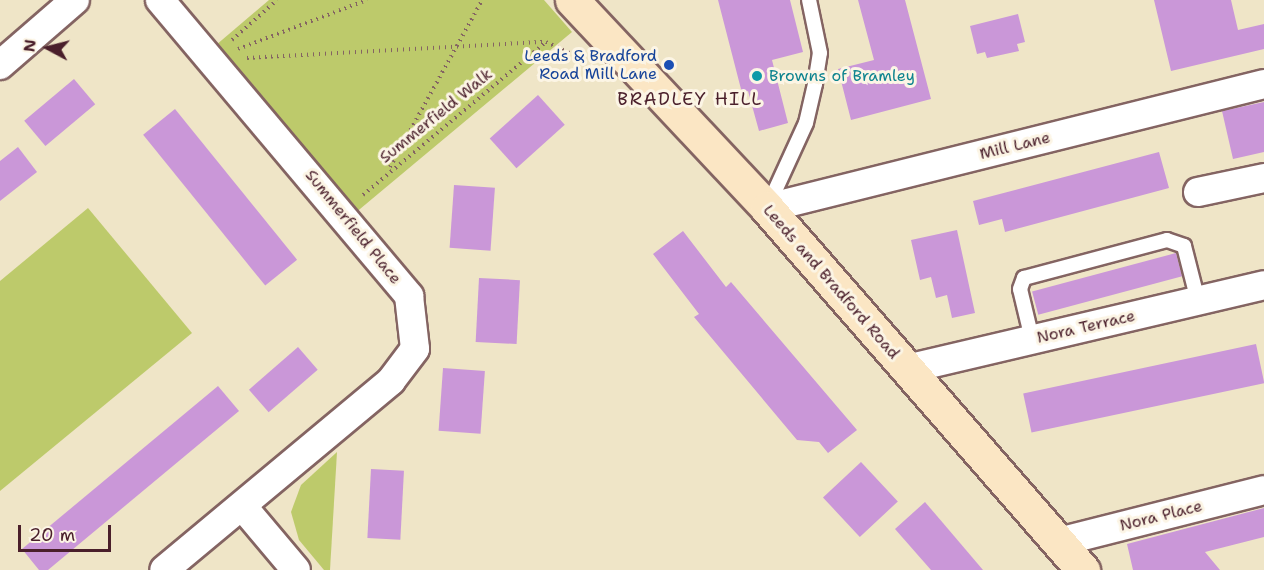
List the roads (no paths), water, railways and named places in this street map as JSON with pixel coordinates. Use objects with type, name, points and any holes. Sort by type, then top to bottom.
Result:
[{"type":"main road","name":"Leeds and Bradford Road","points":[[572,0],[767,208],[1083,570]]},
{"type":"street","points":[[0,65],[75,0]]},
{"type":"street","name":"Summerfield Place","points":[[160,0],[209,60],[344,213],[409,296],[416,349],[391,381],[243,507],[164,570]]},
{"type":"street","name":"Mill Lane","points":[[767,208],[1264,84]]},
{"type":"street","points":[[1198,192],[1264,178]]},
{"type":"street","name":"Nora Terrace","points":[[907,369],[1264,285]]},
{"type":"street","name":"Nora Place","points":[[1059,542],[1264,490]]},
{"type":"street","points":[[243,507],[296,570]]},
{"type":"lane","points":[[767,208],[806,123],[815,84],[820,53],[808,0]]},
{"type":"lane","points":[[1032,339],[1020,289],[1024,278],[1167,240],[1184,246],[1198,301]]},
{"type":"place","name":"Leeds & Bradford Road Mill Lane","points":[[669,65]]},
{"type":"place","name":"Browns of Bramley","points":[[757,76]]},
{"type":"district","name":"BRADLEY HILL","points":[[690,99]]}]
